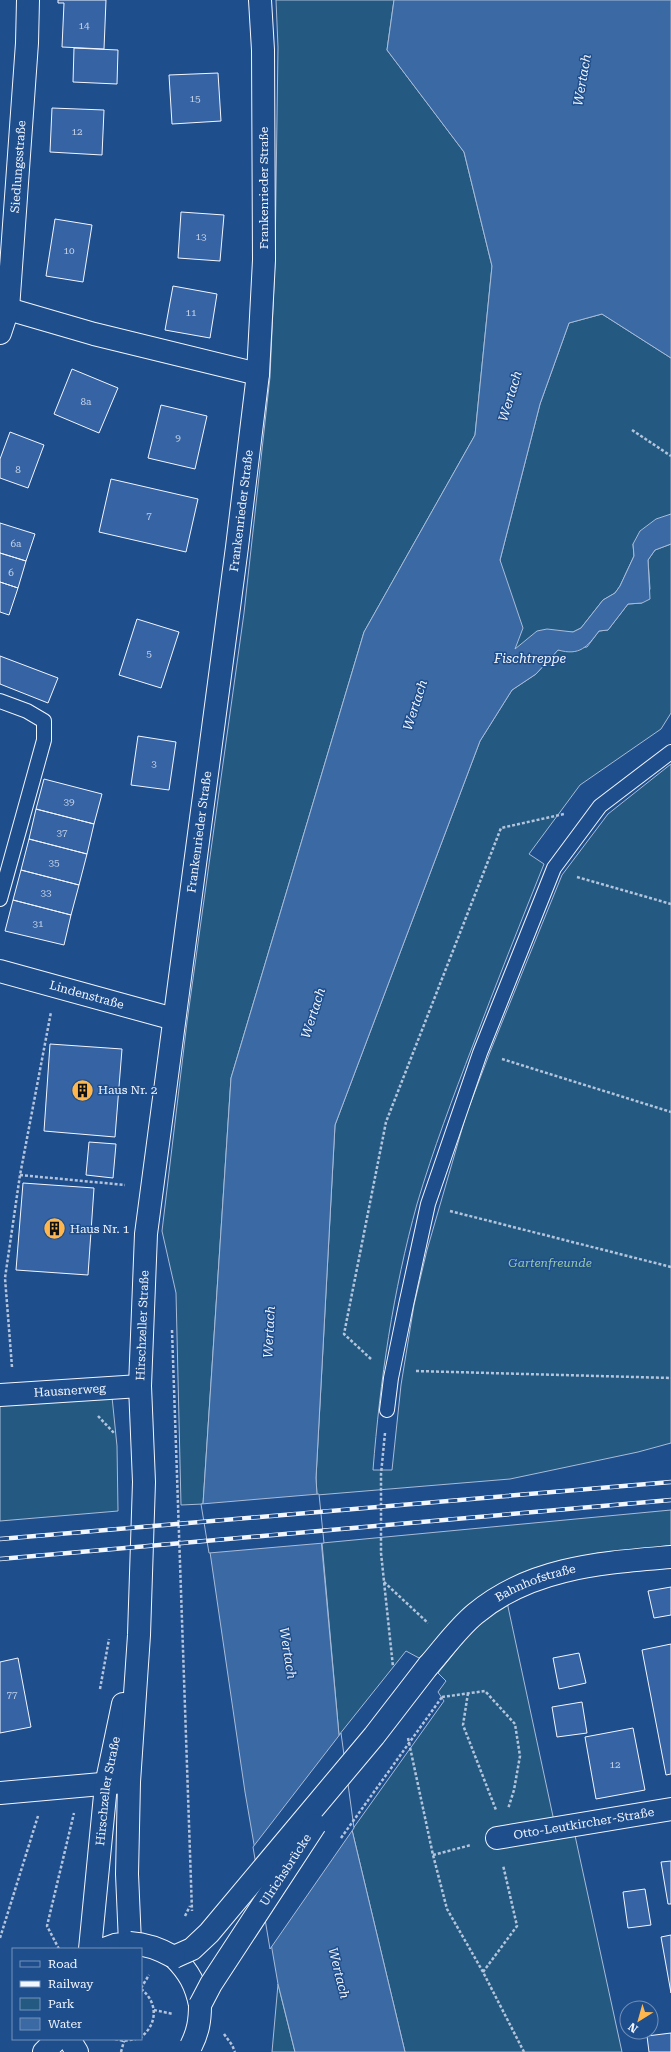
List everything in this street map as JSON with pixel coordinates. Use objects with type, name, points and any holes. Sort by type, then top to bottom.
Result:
[{"type":"street","name":"Siedlungsstraße","points":[[0,333],[8,310],[27,43],[28,0]]},
{"type":"street","name":"Frankenrieder Straße","points":[[174,1019],[237,546],[258,374],[264,260],[263,50],[260,0]]},
{"type":"street","points":[[8,310],[102,336],[258,374]]},
{"type":"street","name":"Lindenstraße","points":[[0,971],[174,1019]]},
{"type":"street","name":"Hirschzeller Straße","points":[[130,1943],[127,1874],[129,1782],[139,1635],[144,1482],[140,1386],[146,1234],[174,1019]]},
{"type":"street","name":"Hausnerweg","points":[[7,1395],[140,1386]]},
{"type":"street","name":"Bahnhofstraße","points":[[428,1666],[474,1614],[504,1592],[546,1574],[600,1563],[671,1557]]},
{"type":"street","name":"Hirschzeller Straße","points":[[90,1948],[106,1785],[139,1635]]},
{"type":"street","name":"Ulrichsbrücke","points":[[174,1958],[192,1949],[209,1933],[374,1736],[428,1666]]},
{"type":"street","name":"Ulrichsbrücke","points":[[200,2005],[233,1949],[374,1736]]},
{"type":"street","points":[[0,1793],[129,1782]]},
{"type":"street","name":"Otto-Leutkircher-Straße","points":[[499,1831],[671,1809]]},
{"type":"street","points":[[107,1948],[130,1943],[151,1946],[161,1949],[174,1958],[187,1971],[196,1987],[200,2005],[200,2020],[197,2033],[190,2050]]},
{"type":"street","points":[[44,2052],[56,2040]]},
{"type":"street","points":[[70,2040],[77,2052]]},
{"type":"lane","points":[[0,701],[27,711],[44,721],[44,740],[0,899]]},
{"type":"lane","points":[[387,1410],[392,1373],[417,1247],[428,1204],[480,1053],[554,868],[600,806],[671,752]]},
{"type":"path","points":[[632,430],[671,456]]},
{"type":"path","points":[[600,806],[501,828],[386,1122],[344,1334],[392,1373],[671,1378]]},
{"type":"path","points":[[554,868],[566,874],[671,904]]},
{"type":"path","points":[[7,1395],[5,1278],[20,1175],[51,1013]]},
{"type":"path","points":[[480,1053],[671,1112]]},
{"type":"path","points":[[20,1175],[133,1185]]},
{"type":"path","points":[[428,1204],[671,1267]]},
{"type":"path","points":[[172,1328],[191,1905]]},
{"type":"path","points":[[383,1581],[449,1642]]},
{"type":"path","points":[[433,1855],[499,1831],[514,1790],[520,1756],[515,1724],[485,1691],[442,1697]]},
{"type":"path","points":[[468,1693],[463,1725],[499,1831],[517,1926],[483,1972],[524,2052]]},
{"type":"path","points":[[58,1948],[47,1926],[80,1787]]},
{"type":"path","points":[[0,1938],[38,1815]]},
{"type":"path","points":[[142,1990],[150,1998],[154,2010],[151,2026],[142,2035]]},
{"type":"path","points":[[120,2040],[130,2040]]},
{"type":"path","points":[[121,2052],[124,2041]]},
{"type":"green space","points":[[276,0],[394,0],[387,50],[464,152],[492,266],[475,435],[364,632],[231,1078],[203,1504],[181,1505],[176,1293],[162,1231],[187,1022],[244,613],[270,377],[275,261],[278,47]]},
{"type":"green space","points":[[602,314],[671,358],[671,514],[633,544],[634,556],[620,586],[615,593],[603,600],[581,628],[573,632],[561,632],[514,650],[500,560],[540,404],[569,323]]},
{"type":"green space","name":"Gartenfreunde","points":[[671,544],[671,713],[661,729],[580,785],[529,854],[544,864],[458,1084],[417,1204],[394,1303],[379,1403],[373,1470],[392,1470],[401,1385],[414,1305],[427,1250],[466,1115],[562,875],[608,814],[671,764],[671,1443],[638,1452],[510,1479],[317,1495],[316,1478],[335,1125],[480,741],[512,690],[536,674],[558,650],[587,647],[599,631],[608,630],[628,604],[642,603],[650,589],[648,560],[655,550]]},
{"type":"green space","points":[[112,1397],[117,1446],[118,1511],[0,1521],[0,1403]]},
{"type":"green space","points":[[671,1510],[671,1547],[598,1553],[544,1566],[468,1609],[419,1658],[406,1651],[339,1735],[322,1543]]},
{"type":"green space","points":[[507,1602],[557,1835],[574,1831],[622,2052],[405,2052],[352,1830],[444,1701],[438,1692],[446,1681],[438,1673],[479,1622]]},
{"type":"green space","points":[[278,1984],[295,2052],[272,2052]]},
{"type":"water","points":[[394,0],[671,0],[671,358],[602,314],[569,323],[540,404],[500,560],[523,628],[515,649],[537,631],[547,629],[573,632],[581,628],[603,600],[615,593],[620,586],[634,556],[633,544],[640,531],[656,519],[671,514],[671,544],[655,550],[648,560],[650,599],[642,603],[628,604],[608,630],[599,631],[591,642],[582,649],[572,652],[558,650],[536,674],[512,690],[480,741],[335,1125],[316,1478],[317,1495],[339,1735],[352,1830],[405,2052],[295,2052],[278,1984],[245,1792],[203,1504],[231,1078],[364,632],[475,435],[492,266],[464,152],[387,50]]},
{"type":"pier","points":[[319,1494],[324,1543],[209,1553],[201,1504]]},
{"type":"pier","points":[[341,1733],[354,1828],[270,1949],[253,1847]]},
{"type":"building","points":[[58,0],[106,0],[104,49],[62,47],[64,3],[58,3]]},
{"type":"building","points":[[74,48],[118,50],[117,84],[73,82]]},
{"type":"building","points":[[218,73],[221,121],[172,124],[169,75]]},
{"type":"building","points":[[52,108],[104,110],[102,155],[50,152]]},
{"type":"building","points":[[181,212],[224,215],[220,261],[178,258]]},
{"type":"building","points":[[55,219],[92,225],[83,282],[46,276]]},
{"type":"building","points":[[173,286],[217,294],[210,338],[165,330]]},
{"type":"building","points":[[72,369],[118,388],[99,433],[54,414]]},
{"type":"building","points":[[161,405],[207,416],[195,469],[148,458]]},
{"type":"building","points":[[10,432],[44,445],[28,488],[0,478],[0,459]]},
{"type":"building","points":[[111,479],[198,499],[186,552],[99,532]]},
{"type":"building","points":[[0,523],[35,534],[26,561],[0,553]]},
{"type":"building","points":[[0,553],[26,561],[18,588],[0,582]]},
{"type":"building","points":[[0,582],[18,588],[9,615],[0,612]]},
{"type":"building","points":[[137,619],[179,632],[161,688],[119,675]]},
{"type":"building","points":[[0,656],[58,678],[48,703],[0,684]]},
{"type":"building","points":[[138,736],[176,742],[169,790],[131,785]]},
{"type":"building","points":[[44,779],[102,794],[94,824],[36,809]]},
{"type":"building","points":[[36,809],[94,824],[87,854],[29,839]]},
{"type":"building","points":[[29,839],[87,854],[79,885],[21,870]]},
{"type":"building","points":[[21,870],[79,885],[71,915],[13,900]]},
{"type":"building","points":[[13,900],[71,915],[64,945],[5,931]]},
{"type":"building","name":"Haus Nr. 2","points":[[50,1044],[122,1049],[115,1137],[44,1131]]},
{"type":"building","points":[[89,1142],[116,1144],[113,1178],[86,1175]]},
{"type":"building","name":"Haus Nr. 1","points":[[23,1183],[94,1188],[88,1275],[16,1270]]},
{"type":"building","points":[[671,1587],[671,1615],[654,1618],[648,1591]]},
{"type":"building","points":[[671,1644],[671,1774],[666,1775],[642,1650]]},
{"type":"building","points":[[579,1653],[586,1683],[559,1689],[553,1658]]},
{"type":"building","points":[[18,1658],[31,1727],[0,1733],[0,1662]]},
{"type":"building","points":[[582,1702],[587,1733],[557,1737],[552,1707]]},
{"type":"building","points":[[633,1728],[645,1790],[596,1799],[585,1737]]},
{"type":"building","points":[[671,1861],[671,1904],[668,1904],[661,1862]]},
{"type":"building","points":[[645,1889],[651,1925],[628,1928],[623,1892]]},
{"type":"building","points":[[671,1935],[671,1993],[661,1937]]},
{"type":"building","points":[[671,2033],[671,2052],[649,2052],[648,2040],[659,2040],[659,2034]]},
{"type":"railway","points":[[0,1539],[671,1482]]},
{"type":"railway","points":[[0,1559],[671,1500]]},
{"type":"place","name":"Haus Nr. 2","points":[[83,1090]]},
{"type":"place","name":"Haus Nr. 1","points":[[55,1229]]},
{"type":"water label","name":"Wertach","points":[[582,80]]},
{"type":"water label","name":"Wertach","points":[[510,396]]},
{"type":"water label","name":"Fischtreppe","points":[[530,658]]},
{"type":"water label","name":"Wertach","points":[[415,705]]},
{"type":"water label","name":"Wertach","points":[[313,1013]]},
{"type":"water label","name":"Wertach","points":[[269,1332]]},
{"type":"water label","name":"Wertach","points":[[288,1653]]},
{"type":"water label","name":"Wertach","points":[[339,1973]]}]
